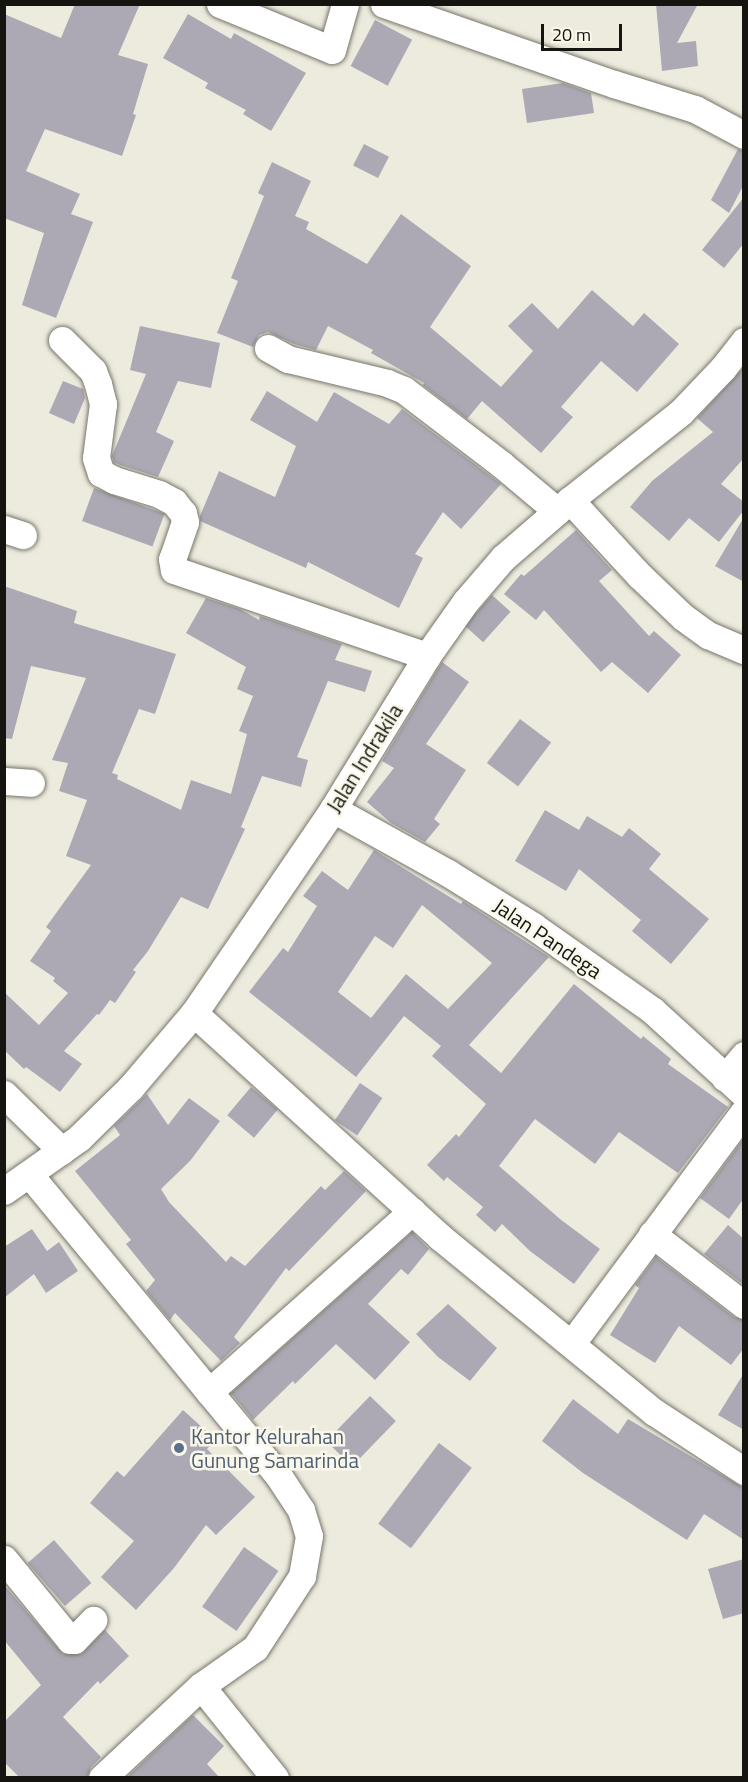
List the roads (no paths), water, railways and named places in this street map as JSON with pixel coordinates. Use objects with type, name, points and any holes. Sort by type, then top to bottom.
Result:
[{"type":"street","points":[[220,4],[332,50],[345,4]]},
{"type":"street","points":[[384,4],[614,84],[695,109],[744,135]]},
{"type":"street","points":[[62,340],[93,371],[98,384],[103,404],[96,458],[101,473],[114,480],[159,494],[174,502],[183,513],[185,522],[172,559],[174,570],[427,656]]},
{"type":"street","name":"Jalan Indrakila","points":[[4,1191],[80,1138],[131,1087],[194,1013],[333,810],[427,656],[466,601],[503,558],[564,505],[681,412],[723,368],[744,341]]},
{"type":"street","points":[[268,348],[288,359],[387,383],[404,390],[492,457],[564,505],[683,617],[708,635],[744,650]]},
{"type":"street","name":"Jalan Pandega","points":[[333,810],[448,873],[533,926],[652,1010],[734,1086]]},
{"type":"street","points":[[194,1013],[440,1237],[654,1412],[744,1471]]},
{"type":"street","points":[[734,1086],[744,1054]]},
{"type":"street","points":[[4,1094],[62,1151]]},
{"type":"street","points":[[572,1343],[744,1111]]},
{"type":"street","points":[[29,1174],[278,1476],[301,1510],[309,1536],[302,1576],[255,1648],[201,1686],[102,1778]]},
{"type":"street","points":[[209,1392],[412,1210]]},
{"type":"street","points":[[652,1234],[744,1305]]},
{"type":"street","points":[[4,1559],[65,1637],[74,1640],[93,1620]]},
{"type":"street","points":[[201,1686],[275,1778]]},
{"type":"place","name":"Kantor Kelurahan Gunung Samarinda","points":[[179,1448]]}]
